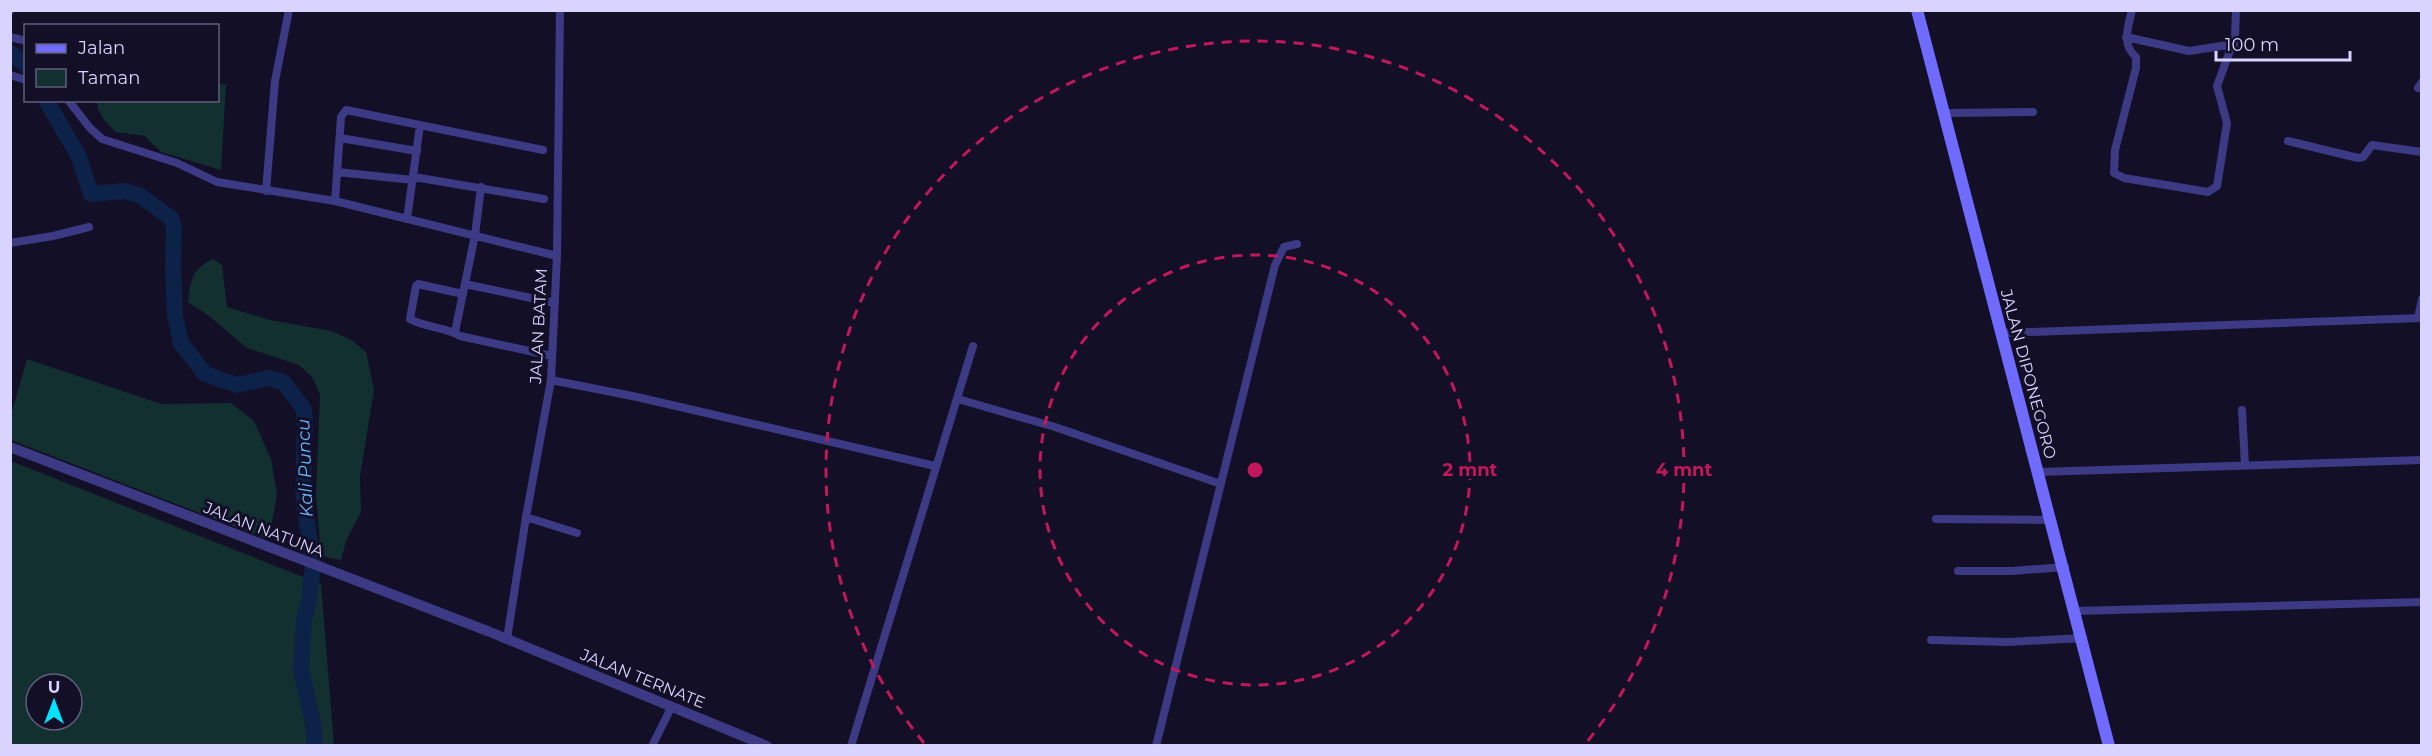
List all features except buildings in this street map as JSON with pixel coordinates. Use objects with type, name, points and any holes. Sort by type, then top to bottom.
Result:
[{"type":"main road","name":"JALAN DIPONEGORO","points":[[1917,10],[2083,638],[2109,746]]},
{"type":"street","points":[[266,191],[275,81],[289,10]]},
{"type":"street","name":"JALAN BATAM","points":[[507,639],[551,380],[557,256],[560,10]]},
{"type":"street","points":[[2132,10],[2126,37],[2127,47],[2136,57],[2136,68],[2118,134],[2114,173],[2124,178],[2208,192],[2217,186],[2227,123],[2227,115],[2218,96],[2217,86],[2234,44],[2236,10]]},
{"type":"street","points":[[10,37],[22,40]]},
{"type":"street","points":[[2126,37],[2189,51],[2234,44]]},
{"type":"street","points":[[70,102],[92,131],[110,143],[177,164],[217,182],[335,201],[557,256]]},
{"type":"street","points":[[335,201],[341,117],[346,110],[543,150]]},
{"type":"street","points":[[1943,112],[2033,112]]},
{"type":"street","points":[[407,219],[420,125]]},
{"type":"street","points":[[340,138],[417,151]]},
{"type":"street","points":[[2288,141],[2358,158],[2363,157],[2372,145],[2421,152]]},
{"type":"street","points":[[337,172],[413,178],[481,187],[544,199]]},
{"type":"street","points":[[455,332],[475,235],[481,187]]},
{"type":"street","points":[[10,243],[89,227]]},
{"type":"street","points":[[1156,746],[1275,265],[1284,247],[1297,243]]},
{"type":"street","points":[[463,294],[417,284],[410,319],[455,332],[460,336],[552,356]]},
{"type":"street","points":[[465,284],[555,303]]},
{"type":"street","points":[[2001,333],[2420,318],[2421,299]]},
{"type":"street","points":[[851,746],[973,346]]},
{"type":"street","points":[[551,380],[637,396],[935,466]]},
{"type":"street","points":[[958,399],[1055,427],[1221,484]]},
{"type":"street","points":[[2242,410],[2245,465]]},
{"type":"street","name":"JALAN NATUNA","points":[[10,447],[507,639]]},
{"type":"street","points":[[2038,472],[2421,460]]},
{"type":"street","points":[[526,517],[577,533]]},
{"type":"street","points":[[1936,519],[2050,520]]},
{"type":"street","points":[[1958,571],[2012,571],[2064,567]]},
{"type":"street","points":[[2075,611],[2421,602]]},
{"type":"street","points":[[1931,640],[2008,642],[2083,638]]},
{"type":"street","name":"JALAN TERNATE","points":[[507,639],[767,746]]},
{"type":"street","points":[[652,746],[672,706]]},
{"type":"green space","points":[[219,83],[226,85],[221,170],[161,152],[145,136],[116,132],[104,120],[97,102],[219,102]]},
{"type":"green space","points":[[213,259],[222,265],[227,307],[270,320],[332,331],[353,341],[366,352],[374,390],[360,476],[361,512],[346,541],[341,560],[321,556],[316,494],[320,395],[313,378],[299,365],[247,348],[209,316],[188,302],[194,276],[201,267]]},
{"type":"green space","points":[[27,359],[161,404],[231,403],[254,421],[271,459],[277,494],[269,540],[11,440],[11,415]]},
{"type":"green space","points":[[11,461],[321,584],[334,745],[11,745]]},
{"type":"waterway","name":"Kali Puncu","points":[[10,52],[24,63]]},
{"type":"waterway","name":"Kali Puncu","points":[[47,102],[79,157],[91,194],[125,191],[139,195],[171,218],[174,228],[175,316],[181,343],[205,374],[237,385],[269,378],[283,382],[304,409],[303,492],[313,566],[304,619],[301,669],[313,723],[315,746]]}]
